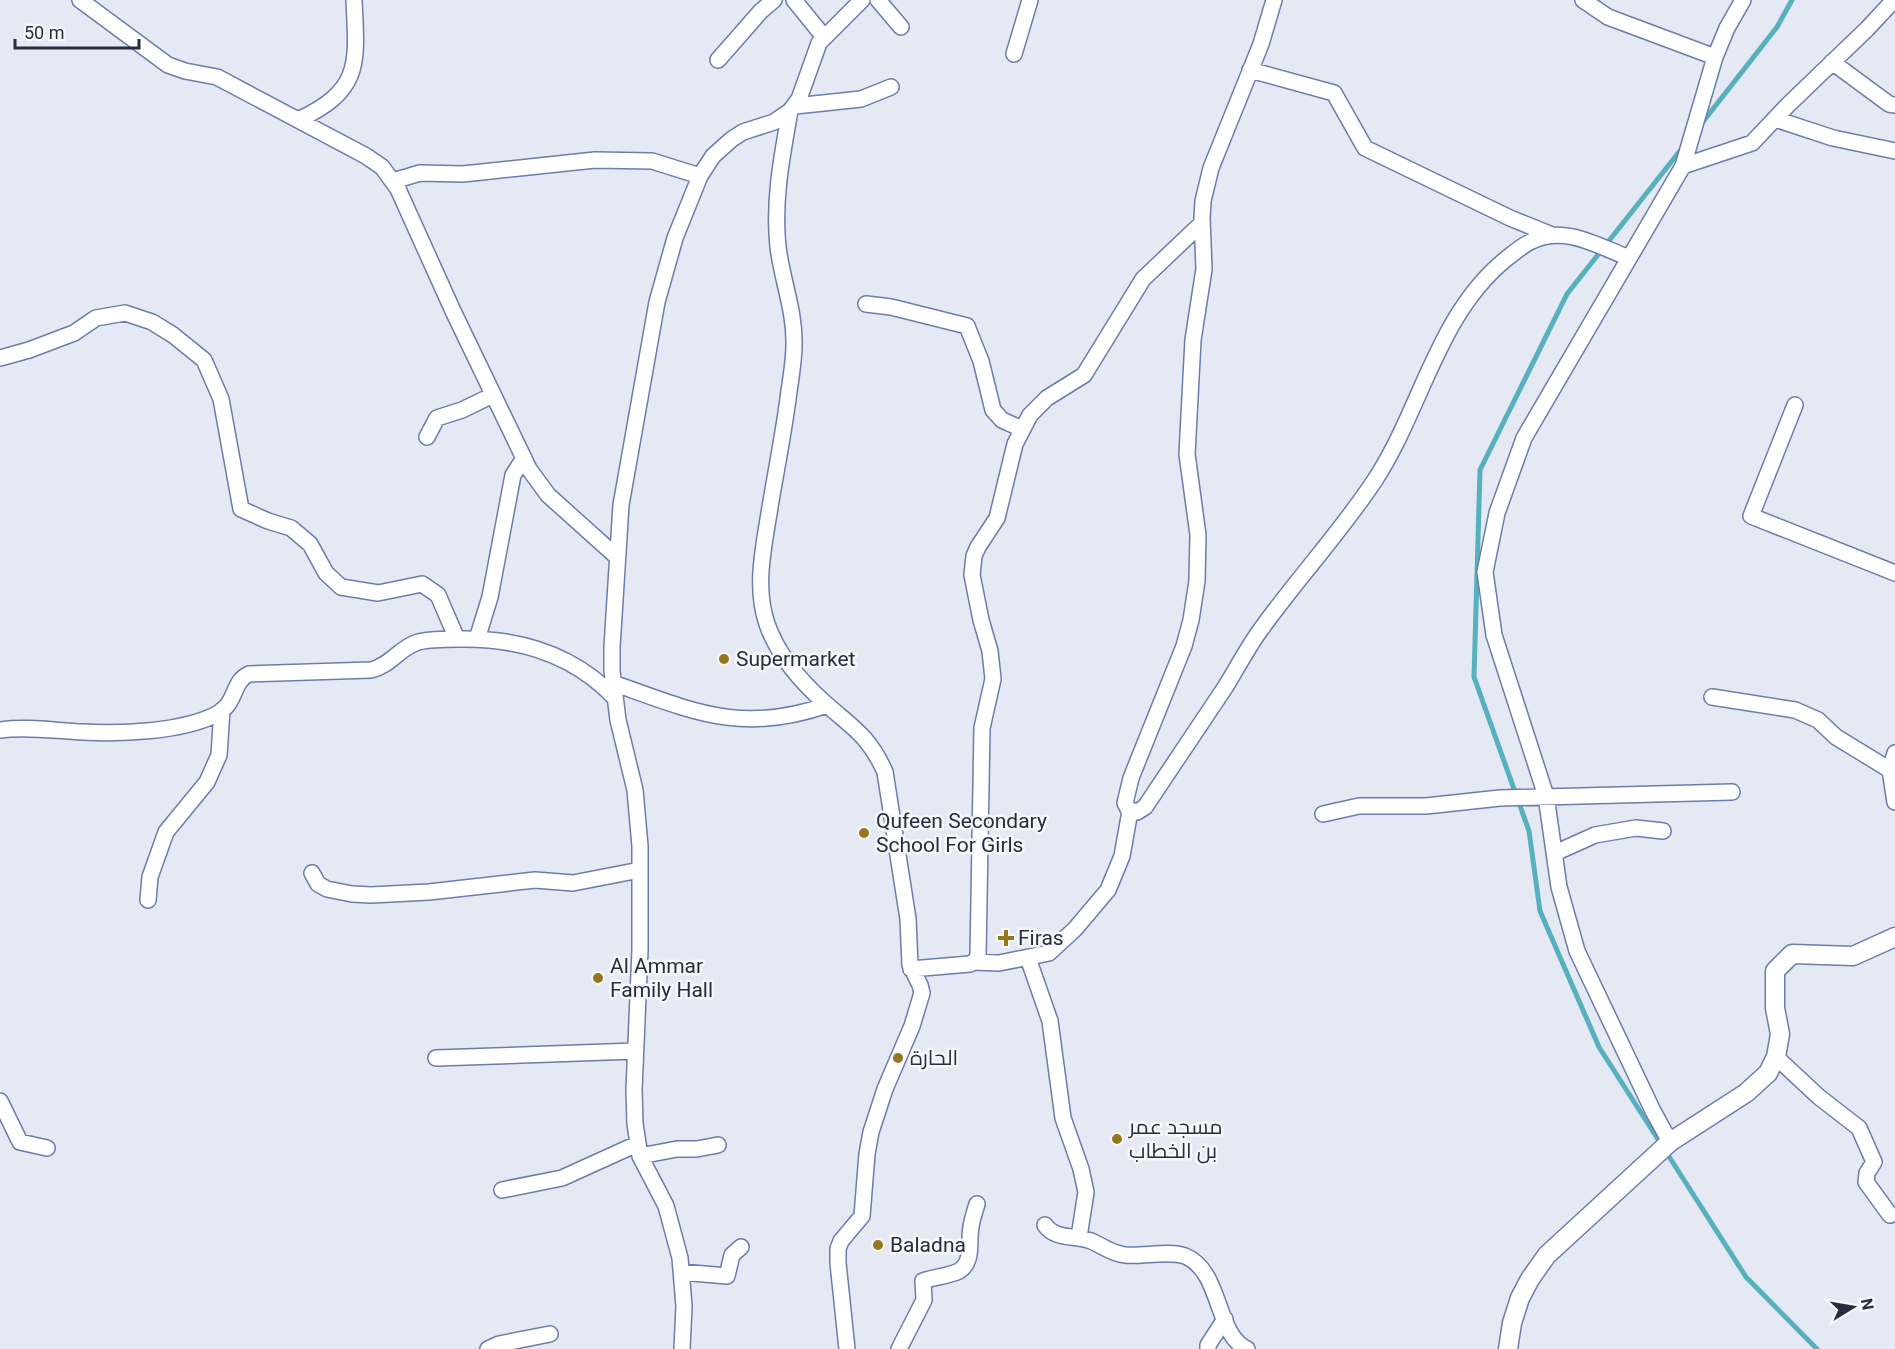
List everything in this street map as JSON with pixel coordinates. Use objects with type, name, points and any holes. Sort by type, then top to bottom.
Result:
[{"type":"street","points":[[80,0],[168,64],[185,71],[217,77],[372,159],[382,167],[393,181],[493,395],[537,482],[548,495],[617,557]]},
{"type":"street","points":[[298,120],[329,104],[350,78],[356,54],[354,0]]},
{"type":"street","points":[[718,60],[761,11],[774,0]]},
{"type":"street","points":[[794,0],[824,37]]},
{"type":"street","points":[[847,1349],[838,1249],[846,1234],[862,1216],[871,1132],[877,1110],[902,1054],[921,998],[920,985],[911,969],[908,955],[908,919],[885,772],[865,737],[827,705],[794,672],[781,654],[767,624],[761,592],[762,558],[785,422],[794,345],[791,309],[782,270],[777,230],[778,180],[792,109],[818,44],[862,0]]},
{"type":"street","points":[[878,0],[901,27]]},
{"type":"street","points":[[1014,54],[1030,0]]},
{"type":"street","points":[[911,969],[959,966],[974,962],[999,963],[1049,953],[1075,929],[1108,890],[1122,856],[1130,811],[1125,803],[1131,778],[1184,646],[1197,581],[1198,535],[1187,454],[1193,340],[1204,269],[1202,223],[1206,185],[1261,44],[1274,0]]},
{"type":"street","points":[[1583,0],[1608,17],[1715,57]]},
{"type":"street","points":[[1670,1143],[1577,951],[1559,887],[1546,796],[1494,635],[1485,572],[1497,513],[1524,438],[1683,166],[1715,57],[1727,28],[1743,0]]},
{"type":"street","points":[[1683,166],[1752,143],[1894,0]]},
{"type":"street","points":[[1832,62],[1889,104],[1895,105]]},
{"type":"street","points":[[1250,70],[1334,93],[1365,148],[1510,218],[1552,235]]},
{"type":"street","points":[[682,1349],[684,1306],[681,1272],[670,1217],[639,1150],[634,1090],[640,950],[640,870],[635,790],[615,699],[612,647],[621,505],[657,302],[675,238],[700,176],[713,156],[732,139],[743,132],[774,122],[792,109],[861,99],[891,87]]},
{"type":"street","points":[[1775,119],[1833,138],[1895,151]]},
{"type":"street","points":[[393,181],[420,173],[463,174],[595,160],[652,161],[700,176]]},
{"type":"street","points":[[974,962],[978,954],[982,728],[993,679],[993,666],[977,599],[972,566],[978,547],[997,518],[1010,460],[1022,429],[1030,416],[1047,398],[1084,375],[1143,279],[1202,223]]},
{"type":"street","points":[[1130,811],[1137,812],[1145,807],[1258,633],[1374,482],[1397,441],[1440,348],[1462,309],[1486,278],[1516,251],[1533,240],[1552,235],[1572,236],[1628,257]]},
{"type":"street","points":[[866,304],[891,307],[967,326],[981,361],[993,411],[1002,420],[1022,429]]},
{"type":"street","points":[[0,358],[75,333],[96,318],[125,313],[152,322],[173,335],[204,360],[221,399],[241,509],[291,528],[310,544],[326,573],[341,587],[378,593],[422,584],[438,595],[458,639]]},
{"type":"street","points":[[427,438],[437,418],[462,410],[493,395]]},
{"type":"street","points":[[1795,405],[1750,516],[1895,573]]},
{"type":"street","points":[[477,639],[490,597],[513,475],[524,458]]},
{"type":"street","points":[[0,730],[85,732],[157,730],[210,717],[222,710],[231,701],[239,682],[249,674],[371,670],[382,667],[403,649],[418,643],[458,639],[513,643],[548,652],[579,668],[615,699]]},
{"type":"street","points":[[613,683],[676,705],[726,719],[769,718],[827,705]]},
{"type":"street","points":[[1712,697],[1795,710],[1818,720],[1836,737],[1893,769]]},
{"type":"street","points":[[148,900],[150,877],[166,832],[207,782],[219,754],[222,710]]},
{"type":"street","points":[[1895,753],[1893,769],[1895,802]]},
{"type":"street","points":[[1323,814],[1359,806],[1434,806],[1500,798],[1732,792]]},
{"type":"street","points":[[1555,853],[1595,836],[1636,828],[1663,831]]},
{"type":"street","points":[[312,873],[318,884],[327,889],[371,895],[429,892],[535,880],[573,883],[640,870]]},
{"type":"street","points":[[1508,1349],[1512,1323],[1520,1298],[1542,1261],[1670,1143],[1756,1086],[1768,1073],[1776,1057],[1780,1034],[1775,1008],[1775,971],[1792,954],[1853,956],[1895,937]]},
{"type":"street","points":[[1028,958],[1050,1021],[1063,1118],[1081,1169],[1086,1192],[1079,1237]]},
{"type":"street","points":[[436,1058],[635,1051]]},
{"type":"street","points":[[1776,1057],[1819,1097],[1859,1128],[1874,1162],[1866,1182],[1890,1215]]},
{"type":"street","points":[[0,1101],[20,1142],[48,1148]]},
{"type":"street","points":[[502,1190],[562,1178],[639,1150],[697,1149],[718,1145]]},
{"type":"street","points":[[899,1349],[924,1300],[923,1281],[957,1272],[965,1267],[970,1251],[970,1229],[977,1204]]},
{"type":"street","points":[[1045,1225],[1057,1235],[1079,1237],[1122,1255],[1177,1254],[1189,1258],[1206,1277],[1216,1295],[1233,1338],[1248,1349]]},
{"type":"street","points":[[681,1272],[727,1276],[732,1255],[741,1247]]},
{"type":"street","points":[[1208,1349],[1208,1345],[1225,1319]]},
{"type":"street","points":[[488,1349],[499,1344],[550,1334]]},
{"type":"waterway","points":[[1702,123],[1777,27],[1792,0]]},
{"type":"waterway","points":[[1683,147],[1567,294],[1480,470],[1474,677],[1529,831],[1540,911],[1599,1047],[1746,1277],[1817,1349]]},
{"type":"place","name":"Supermarket","points":[[724,659]]},
{"type":"place","name":"Qufeen Secondary School For Girls","points":[[864,833]]},
{"type":"place","name":"Firas","points":[[1006,938]]},
{"type":"place","name":"Al Ammar Family Hall","points":[[598,978]]},
{"type":"place","name":"الحارة","points":[[898,1058]]},
{"type":"place","name":"مسجد عمر بن الخطاب","points":[[1117,1139]]},
{"type":"place","name":"Baladna","points":[[878,1245]]}]
